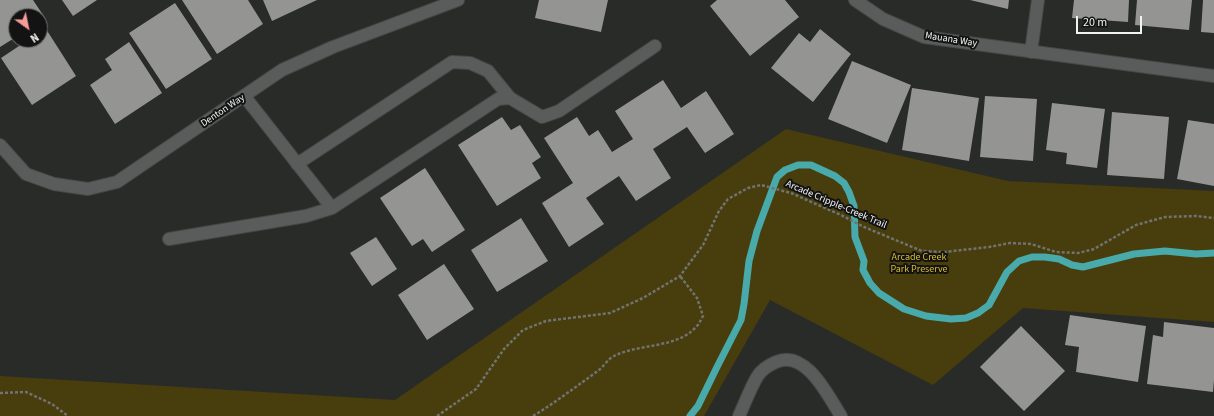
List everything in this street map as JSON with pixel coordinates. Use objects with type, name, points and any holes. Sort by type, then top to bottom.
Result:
[{"type":"street","name":"Denton Way","points":[[0,145],[26,174],[54,184],[88,189],[117,182],[282,70],[326,50],[458,0]]},
{"type":"street","name":"Mauana Way","points":[[855,0],[883,19],[924,37],[1214,76]]},
{"type":"street","points":[[1031,52],[1038,0]]},
{"type":"street","points":[[297,164],[452,62],[470,63],[488,71],[510,98],[542,117],[559,111],[655,46]]},
{"type":"street","points":[[244,97],[332,208]]},
{"type":"street","points":[[169,239],[306,216],[332,208],[498,99],[510,98]]},
{"type":"street","points":[[739,416],[758,376],[767,366],[779,361],[788,360],[803,364],[812,372],[839,413]]},
{"type":"path","name":"Arcade Cripple-Creek Trail","points":[[437,416],[476,389],[504,349],[523,330],[546,321],[610,313],[643,298],[680,276],[703,245],[719,211],[728,199],[748,188],[761,185],[791,192],[864,227],[922,251],[944,252],[1010,243],[1031,244],[1056,252],[1078,252],[1094,249],[1136,225],[1165,217],[1196,216],[1214,218]]},
{"type":"path","points":[[533,416],[551,405],[602,368],[613,356],[631,349],[665,343],[684,336],[697,326],[703,316],[697,298],[680,276]]},
{"type":"path","points":[[0,393],[26,392],[52,404],[68,416]]},
{"type":"green space","name":"Arcade Creek Park Preserve","points":[[786,129],[1008,181],[1214,191],[1214,322],[1023,308],[933,385],[770,300],[704,416],[0,416],[0,376],[395,400]]},
{"type":"building","points":[[0,0],[33,0],[38,8],[8,8],[8,42],[0,47]]},
{"type":"building","points":[[62,0],[97,0],[73,16]]},
{"type":"building","points":[[182,0],[248,0],[263,24],[217,54]]},
{"type":"building","points":[[263,0],[317,0],[272,21]]},
{"type":"building","points":[[539,0],[608,0],[601,32],[535,18]]},
{"type":"building","points":[[717,0],[785,0],[799,17],[750,56],[710,6]]},
{"type":"building","points":[[970,0],[1009,0],[1008,9]]},
{"type":"building","points":[[1074,0],[1129,0],[1128,22],[1072,18]]},
{"type":"building","points":[[1137,0],[1192,0],[1189,30],[1135,25]]},
{"type":"building","points":[[1203,0],[1214,0],[1214,33],[1201,32]]},
{"type":"building","points":[[175,3],[212,59],[166,89],[129,33]]},
{"type":"building","points":[[820,29],[851,54],[813,102],[771,68],[799,33],[810,42]]},
{"type":"building","points":[[48,32],[76,76],[32,105],[1,58],[16,48],[48,48]]},
{"type":"building","points":[[129,42],[162,93],[115,124],[90,85],[112,70],[105,59]]},
{"type":"building","points":[[852,61],[911,85],[887,143],[828,119]]},
{"type":"building","points":[[663,80],[681,108],[706,91],[734,134],[705,153],[687,127],[653,149],[671,178],[636,201],[619,176],[586,198],[604,224],[569,247],[542,203],[573,183],[544,138],[577,117],[589,136],[598,130],[612,152],[633,139],[615,111]]},
{"type":"building","points":[[912,88],[979,98],[969,161],[902,150]]},
{"type":"building","points":[[985,96],[1037,99],[1033,161],[980,157]]},
{"type":"building","points":[[1052,103],[1105,109],[1097,168],[1066,164],[1067,153],[1046,150]]},
{"type":"building","points":[[1112,112],[1169,117],[1164,179],[1107,175]]},
{"type":"building","points":[[502,117],[511,130],[520,125],[541,157],[532,163],[541,178],[497,206],[458,145]]},
{"type":"building","points":[[1188,120],[1214,124],[1214,186],[1177,179]]},
{"type":"building","points":[[425,168],[465,230],[432,252],[423,239],[412,246],[380,198]]},
{"type":"building","points":[[521,218],[548,261],[497,292],[471,250]]},
{"type":"building","points":[[376,237],[397,269],[372,286],[350,253]]},
{"type":"building","points":[[444,264],[474,309],[427,340],[398,295]]},
{"type":"building","points":[[1070,315],[1146,326],[1138,382],[1076,372],[1079,347],[1065,345]]},
{"type":"building","points":[[1164,322],[1214,328],[1213,392],[1147,384],[1153,335],[1163,337]]},
{"type":"building","points":[[1021,326],[1065,371],[1024,411],[980,367]]},
{"type":"waterway","points":[[690,416],[698,406],[741,320],[749,261],[757,231],[777,177],[785,170],[798,165],[811,165],[835,176],[844,183],[854,206],[855,237],[864,261],[863,270],[870,283],[879,293],[904,309],[926,316],[951,319],[966,318],[978,313],[989,305],[1007,272],[1019,261],[1032,257],[1059,259],[1072,265],[1083,267],[1134,254],[1165,251],[1196,254],[1214,253]]}]
